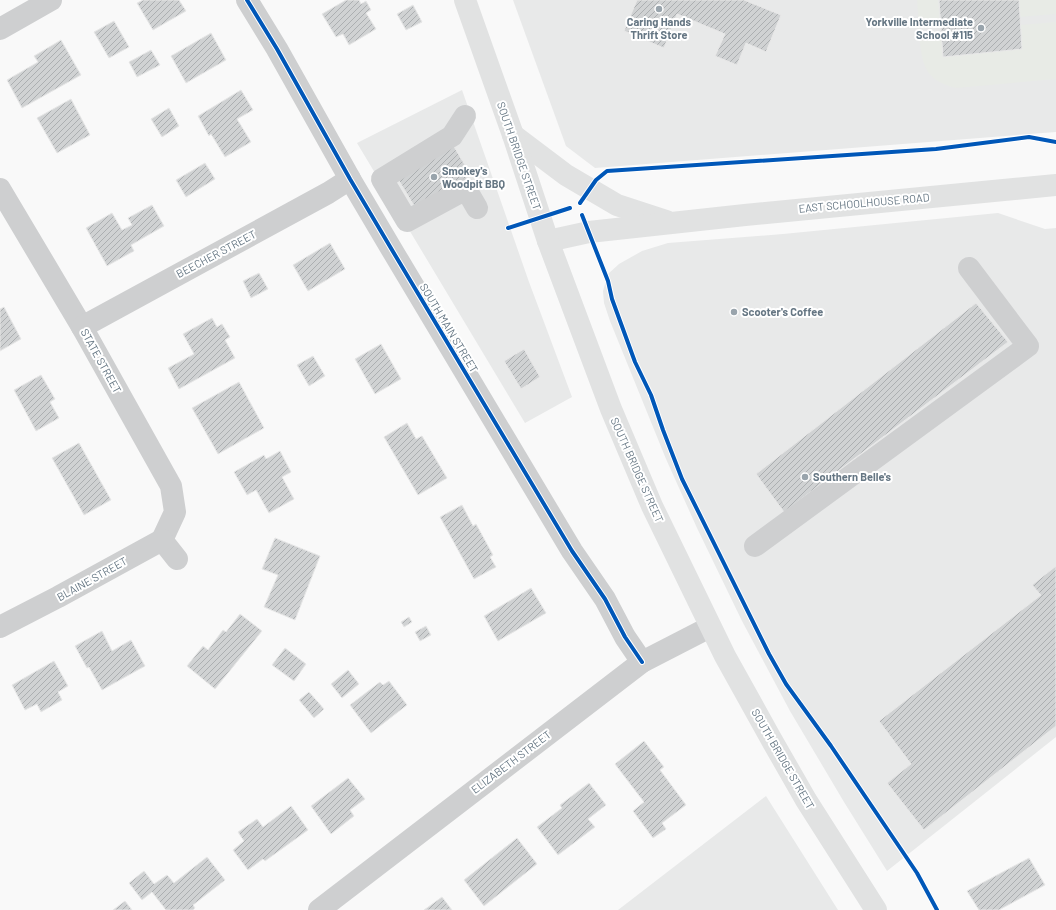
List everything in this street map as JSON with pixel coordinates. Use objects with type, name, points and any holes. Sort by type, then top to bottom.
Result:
[{"type":"main road","name":"SOUTH BRIDGE STREET","points":[[465,0],[548,241],[611,409],[652,506],[710,628],[766,730],[799,788],[855,879],[876,910]]},
{"type":"main road","name":"EAST SCHOOLHOUSE ROAD","points":[[512,135],[566,175],[617,205],[672,224]]},
{"type":"main road","name":"EAST SCHOOLHOUSE ROAD","points":[[548,241],[589,232],[773,212],[1056,185]]},
{"type":"street","points":[[0,29],[51,0]]},
{"type":"street","name":"SOUTH MAIN STREET","points":[[247,0],[277,49],[350,179],[572,551],[605,599],[625,637],[642,662]]},
{"type":"street","points":[[465,116],[452,136],[382,179],[407,221],[466,189],[477,208]]},
{"type":"street","name":"BEECHER STREET","points":[[82,328],[350,179]]},
{"type":"street","name":"STATE STREET","points":[[0,189],[82,328],[171,486],[175,512],[162,540]]},
{"type":"street","points":[[755,546],[1028,346],[969,268]]},
{"type":"street","points":[[162,540],[177,559]]},
{"type":"street","name":"BLAINE STREET","points":[[0,627],[162,540]]},
{"type":"street","name":"ELIZABETH STREET","points":[[319,910],[642,662],[710,628]]},
{"type":"shaded area","points":[[513,0],[1056,0],[1056,132],[595,168],[566,146]]},
{"type":"shaded area","points":[[917,0],[938,0],[940,23],[919,26]]},
{"type":"shaded area","points":[[1019,0],[1056,0],[1056,14],[1020,17]]},
{"type":"shaded area","points":[[1056,22],[1056,79],[956,88],[945,85],[937,80],[926,69],[923,61],[919,33],[941,31],[943,57],[1022,49],[1021,25]]},
{"type":"shaded area","points":[[462,90],[529,282],[572,397],[525,423],[357,143]]},
{"type":"shaded area","points":[[998,213],[1045,229],[1056,228],[1056,737],[887,871],[790,711],[742,621],[697,528],[666,459],[610,321],[604,303],[603,291],[608,274],[619,264],[642,251],[668,243],[783,234]]},
{"type":"shaded area","points":[[766,796],[838,910],[618,910]]},
{"type":"building","points":[[143,0],[179,0],[186,11],[153,30],[137,3]]},
{"type":"building","points":[[346,0],[359,0],[361,4],[366,1],[371,10],[366,13],[376,29],[349,45],[343,34],[336,37],[322,14]]},
{"type":"building","points":[[637,0],[744,0],[781,15],[766,52],[746,43],[737,65],[715,56],[725,34],[677,14],[664,48],[624,31]]},
{"type":"building","name":"Yorkville Intermediate School #115","points":[[939,0],[1019,0],[1022,49],[943,57]]},
{"type":"building","points":[[413,5],[422,22],[406,30],[397,14]]},
{"type":"building","points":[[114,21],[129,47],[109,58],[94,32]]},
{"type":"building","points":[[211,33],[226,60],[186,83],[171,56]]},
{"type":"building","points":[[61,40],[81,75],[22,108],[7,80],[38,62],[34,56]]},
{"type":"building","points":[[151,50],[160,65],[137,77],[129,62]]},
{"type":"building","points":[[241,90],[253,110],[237,119],[251,142],[225,157],[211,134],[209,136],[198,116]]},
{"type":"building","points":[[71,99],[90,135],[57,153],[37,118]]},
{"type":"building","points":[[169,108],[179,126],[162,137],[151,119]]},
{"type":"building","points":[[453,145],[471,175],[416,209],[398,179]]},
{"type":"building","points":[[205,163],[215,179],[186,197],[176,180]]},
{"type":"building","points":[[152,205],[164,226],[131,245],[134,251],[107,266],[86,228],[112,213],[122,230],[132,225],[128,218]]},
{"type":"building","points":[[330,243],[345,269],[308,291],[293,265]]},
{"type":"building","points":[[259,273],[268,289],[251,298],[243,281]]},
{"type":"building","points":[[976,303],[1008,342],[784,512],[756,474]]},
{"type":"building","points":[[4,307],[21,339],[0,351],[0,309]]},
{"type":"building","points":[[212,318],[217,327],[222,324],[230,337],[225,340],[235,358],[179,389],[168,368],[194,354],[183,334]]},
{"type":"building","points":[[381,344],[401,379],[375,394],[355,359]]},
{"type":"building","points":[[524,349],[540,377],[521,389],[504,361]]},
{"type":"building","points":[[313,356],[325,376],[309,386],[297,365]]},
{"type":"building","points":[[41,375],[55,399],[50,402],[59,418],[36,431],[14,390]]},
{"type":"building","points":[[239,382],[264,428],[218,454],[192,408]]},
{"type":"building","points":[[407,423],[416,439],[422,436],[447,478],[418,495],[384,437]]},
{"type":"building","points":[[79,443],[111,500],[84,515],[52,458]]},
{"type":"building","points":[[280,451],[291,472],[282,477],[294,499],[269,513],[256,490],[247,495],[234,472],[264,455],[266,459]]},
{"type":"building","points":[[462,505],[473,526],[476,524],[493,555],[490,557],[496,567],[474,579],[440,517]]},
{"type":"building","points":[[275,538],[320,556],[295,620],[264,607],[278,575],[262,569]]},
{"type":"building","points":[[1056,566],[1056,726],[924,830],[887,783],[911,764],[879,721],[1041,595],[1032,585]]},
{"type":"building","points":[[531,588],[546,613],[498,641],[484,616]]},
{"type":"building","points":[[240,614],[262,631],[215,689],[187,666],[203,646],[208,650],[223,630],[226,632]]},
{"type":"building","points":[[409,617],[412,622],[404,627],[401,622]]},
{"type":"building","points":[[426,626],[431,635],[420,641],[415,632]]},
{"type":"building","points":[[102,631],[112,651],[131,640],[145,666],[102,690],[89,667],[87,668],[75,646]]},
{"type":"building","points":[[285,648],[306,664],[294,681],[272,665]]},
{"type":"building","points":[[54,661],[68,686],[58,692],[62,700],[41,712],[37,704],[25,710],[12,685]]},
{"type":"building","points":[[348,670],[359,684],[342,698],[331,684]]},
{"type":"building","points":[[389,681],[407,705],[371,733],[350,705],[380,682],[383,685]]},
{"type":"building","points":[[309,692],[324,709],[314,718],[299,700]]},
{"type":"building","points":[[644,741],[664,767],[660,770],[686,805],[662,823],[666,829],[653,838],[633,811],[644,802],[615,764]]},
{"type":"building","points":[[348,778],[365,799],[350,810],[354,816],[331,834],[311,806]]},
{"type":"building","points":[[589,783],[606,805],[588,819],[595,827],[558,855],[537,827],[562,808],[560,805]]},
{"type":"building","points":[[291,806],[308,830],[265,861],[263,859],[248,870],[233,850],[244,841],[238,832],[257,819],[263,827]]},
{"type":"building","points":[[517,838],[537,864],[484,906],[464,880]]},
{"type":"building","points":[[207,857],[225,880],[193,905],[195,908],[193,910],[166,910],[152,892],[142,900],[129,883],[144,871],[154,884],[167,875],[174,883]]},
{"type":"building","points":[[1029,858],[1045,885],[999,910],[979,910],[967,891]]},
{"type":"building","points":[[442,897],[452,910],[424,910]]},
{"type":"building","points":[[125,901],[132,910],[113,910]]},
{"type":"cycle path","points":[[247,0],[277,49],[350,179],[395,255],[572,551],[605,599],[625,637],[642,662]]},
{"type":"cycle path","points":[[580,203],[596,180],[607,171],[936,149],[1029,137],[1056,142]]},
{"type":"cycle path","points":[[508,228],[570,208]]},
{"type":"cycle path","points":[[582,215],[608,281],[612,299],[635,362],[651,395],[682,479],[769,654],[786,684],[831,746],[917,873],[937,910]]},
{"type":"place","name":"Caring Hands Thrift Store","points":[[659,9]]},
{"type":"place","name":"Yorkville Intermediate School #115","points":[[981,28]]},
{"type":"place","name":"Smokey's Woodpit BBQ","points":[[434,177]]},
{"type":"place","name":"Scooter's Coffee","points":[[734,312]]},
{"type":"place","name":"Southern Belle's","points":[[805,477]]}]
